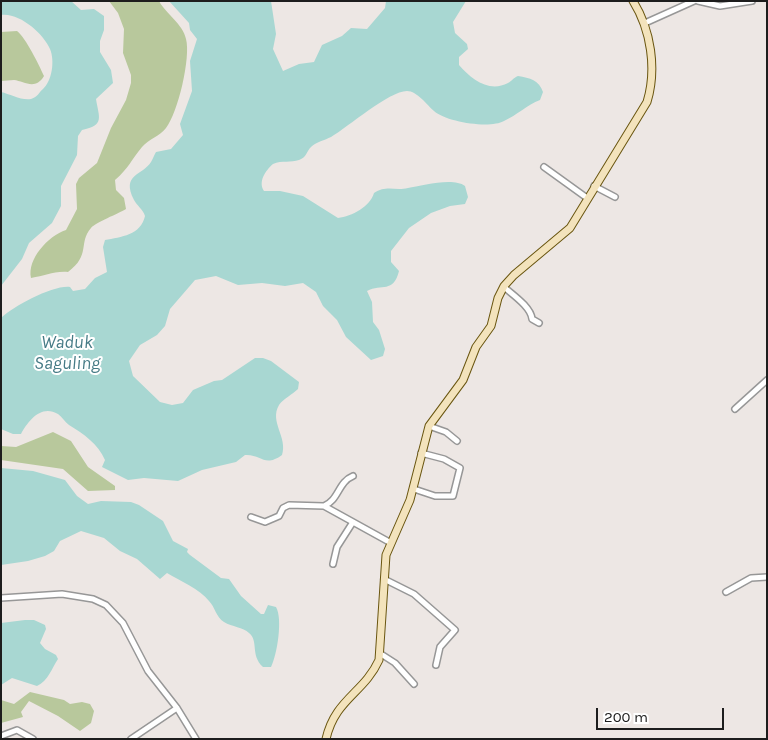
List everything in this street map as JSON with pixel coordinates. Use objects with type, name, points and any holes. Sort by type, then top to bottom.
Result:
[{"type":"main road","points":[[326,739],[334,714],[373,673],[381,654],[386,555],[414,489],[429,426],[464,380],[476,347],[491,326],[498,298],[504,288],[514,275],[570,228],[647,102],[652,68],[645,23],[633,1]]},
{"type":"street","points":[[645,23],[696,1],[720,6],[752,1]]},
{"type":"street","points":[[544,167],[587,198]]},
{"type":"street","points":[[594,186],[615,197]]},
{"type":"street","points":[[504,288],[521,301],[532,315],[531,318],[539,323]]},
{"type":"street","points":[[735,409],[767,380]]},
{"type":"street","points":[[429,426],[447,433],[457,441]]},
{"type":"street","points":[[414,489],[435,496],[453,496],[454,484],[460,468],[444,459],[421,454]]},
{"type":"street","points":[[324,506],[332,501],[341,485],[353,476]]},
{"type":"street","points":[[251,517],[265,522],[279,516],[283,508],[289,505],[324,506],[391,543]]},
{"type":"street","points":[[333,564],[337,546],[353,522]]},
{"type":"street","points":[[726,592],[750,578],[767,577]]},
{"type":"street","points":[[384,579],[414,594],[455,630],[440,647],[436,665]]},
{"type":"street","points":[[1,598],[62,594],[99,600],[123,623],[148,671],[177,708],[196,739]]},
{"type":"street","points":[[381,654],[395,663],[414,684]]},
{"type":"street","points":[[131,739],[177,708]]},
{"type":"street","points":[[1,736],[17,730],[33,739]]},
{"type":"green space","points":[[109,1],[159,1],[182,29],[186,39],[187,58],[179,98],[171,121],[166,128],[142,147],[127,168],[115,180],[116,190],[124,198],[126,209],[97,223],[91,228],[85,239],[82,255],[75,266],[68,272],[31,278],[32,263],[40,249],[52,237],[66,230],[77,209],[76,184],[79,178],[97,163],[111,128],[126,100],[131,83],[131,75],[123,53],[124,29],[118,13]]},
{"type":"green space","points":[[17,31],[28,45],[44,76],[37,83],[29,84],[14,80],[1,81],[1,32]]},
{"type":"green space","points":[[53,432],[71,441],[88,467],[115,486],[115,490],[88,491],[63,469],[1,460],[1,446],[16,447]]},
{"type":"green space","points":[[30,692],[64,700],[70,704],[82,702],[90,704],[94,711],[91,723],[80,731],[58,716],[29,701],[21,712],[23,717],[1,723],[1,700],[14,704]]},
{"type":"water","points":[[1,1],[71,1],[81,10],[94,9],[104,16],[104,30],[100,41],[100,52],[111,70],[113,83],[96,99],[99,120],[94,126],[82,130],[78,136],[77,155],[61,186],[61,206],[52,223],[29,243],[22,259],[1,286],[1,92],[24,99],[37,96],[49,81],[52,54],[47,43],[30,25],[15,17],[1,15]]},
{"type":"water","name":"Waduk Saguling","points":[[169,1],[271,1],[276,34],[273,49],[283,71],[299,64],[314,62],[322,45],[342,36],[351,28],[367,29],[385,8],[386,1],[466,1],[453,22],[455,33],[467,44],[468,49],[459,57],[459,65],[469,75],[487,85],[501,86],[518,76],[534,80],[543,92],[540,100],[513,116],[504,121],[489,124],[468,123],[448,118],[434,111],[414,93],[407,91],[399,93],[380,103],[331,137],[313,145],[302,159],[273,164],[267,170],[262,180],[264,191],[280,191],[303,196],[338,218],[365,207],[374,193],[383,189],[403,189],[453,182],[465,186],[468,197],[465,204],[450,206],[431,213],[409,228],[391,251],[391,262],[399,271],[394,283],[386,287],[367,291],[372,302],[373,322],[379,330],[385,349],[383,356],[371,360],[346,337],[337,320],[323,306],[316,292],[303,283],[285,286],[262,283],[238,285],[216,276],[195,280],[170,309],[165,326],[157,335],[140,345],[129,361],[133,376],[160,402],[172,405],[183,403],[193,390],[214,381],[222,380],[255,358],[271,361],[299,382],[298,389],[279,405],[277,411],[277,424],[283,442],[282,455],[276,459],[267,460],[245,455],[236,462],[202,470],[178,481],[144,478],[128,480],[102,467],[105,460],[94,444],[52,411],[36,415],[21,434],[13,434],[1,429],[1,318],[24,302],[54,289],[70,287],[73,291],[85,289],[95,278],[107,272],[103,247],[105,240],[130,234],[143,222],[145,216],[134,200],[130,185],[131,180],[147,167],[156,152],[171,149],[183,135],[180,124],[192,91],[190,61],[197,39],[190,30],[189,23]]},
{"type":"water","points":[[1,468],[33,471],[65,480],[77,496],[88,504],[101,501],[131,502],[139,505],[163,521],[173,541],[188,549],[187,552],[190,555],[221,578],[229,579],[241,596],[261,614],[264,614],[268,605],[276,607],[279,620],[278,637],[271,667],[263,667],[259,662],[255,653],[252,636],[244,629],[227,624],[221,620],[211,603],[200,593],[167,573],[160,579],[137,559],[120,551],[104,538],[81,531],[60,541],[54,551],[45,556],[1,565]]},
{"type":"water","points":[[34,620],[45,625],[46,629],[40,643],[45,649],[56,655],[58,659],[47,678],[37,686],[12,678],[1,685],[1,623]]}]
